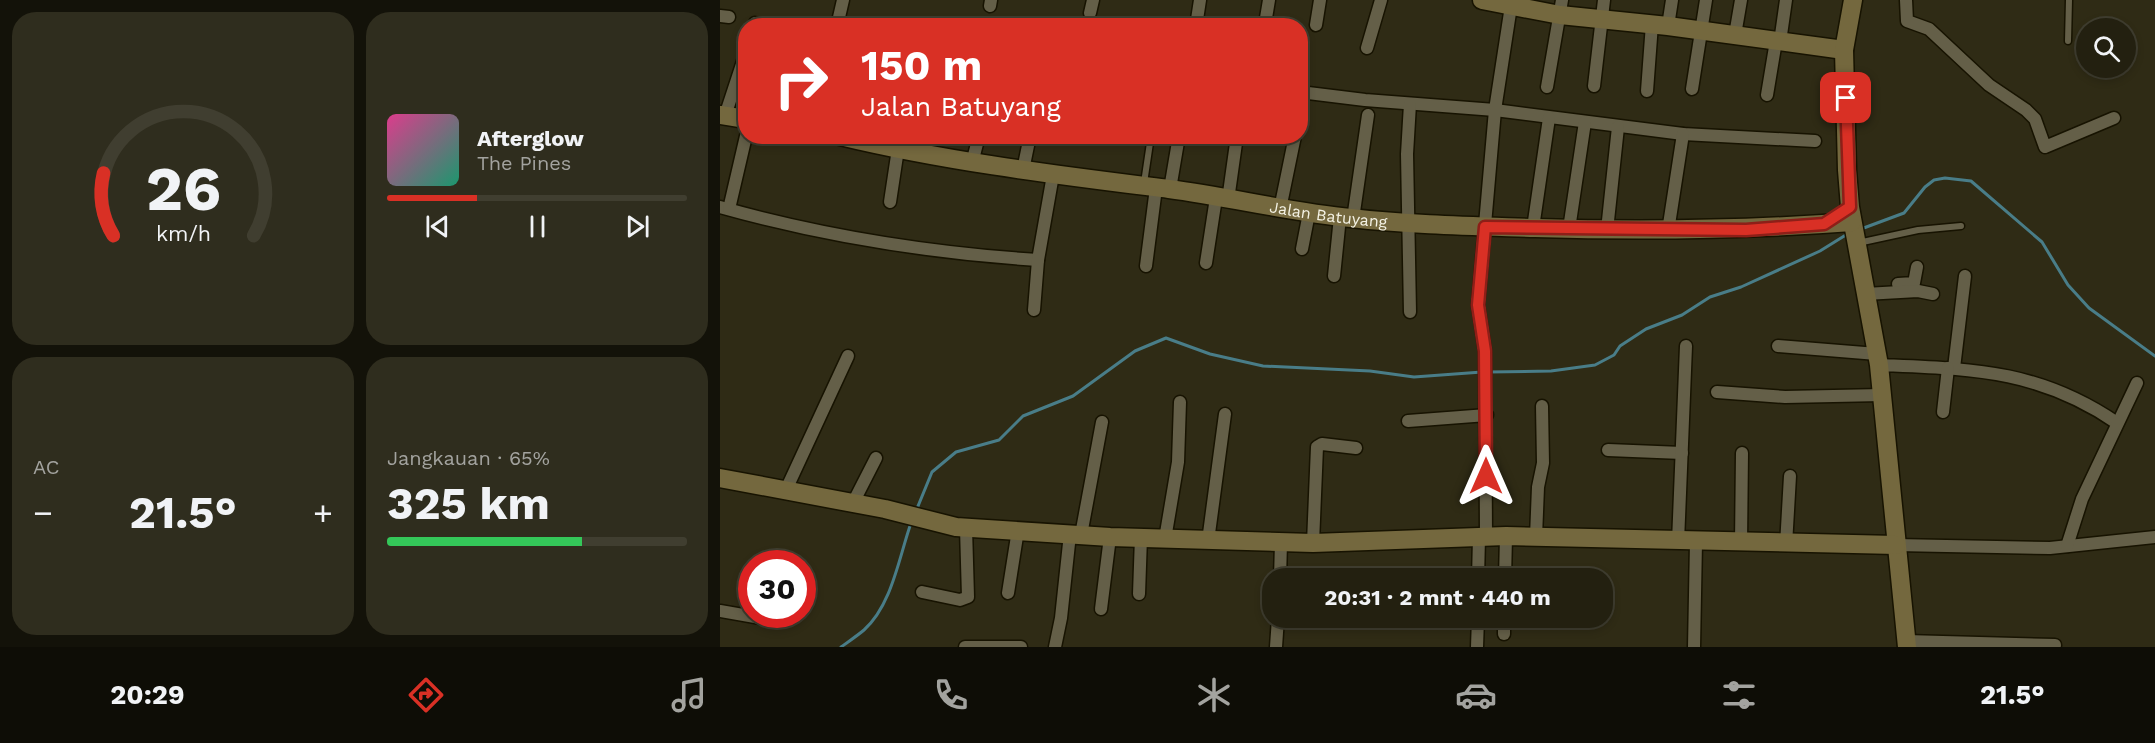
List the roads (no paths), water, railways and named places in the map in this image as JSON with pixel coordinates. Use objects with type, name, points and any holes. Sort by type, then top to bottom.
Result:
[{"type":"street","points":[[839,18],[843,0]]},
{"type":"street","points":[[1197,18],[1200,0]]},
{"type":"street","points":[[1266,18],[1269,0]]},
{"type":"street","points":[[1316,25],[1320,0]]},
{"type":"street","points":[[1367,48],[1381,0]]},
{"type":"street","points":[[1482,0],[1561,7],[1602,19],[1844,50]]},
{"type":"street","points":[[1594,86],[1604,0]]},
{"type":"street","points":[[1647,91],[1660,25],[1672,0]]},
{"type":"street","points":[[1692,89],[1706,0]]},
{"type":"street","points":[[1735,35],[1741,0]]},
{"type":"street","points":[[1767,95],[1786,0]]},
{"type":"street","points":[[1853,0],[1844,50],[1854,228],[1878,359],[1907,644],[2055,645]]},
{"type":"street","points":[[1906,0],[1907,21],[1929,29],[1989,85],[2031,115],[2042,143],[2048,148],[2114,118]]},
{"type":"street","points":[[1479,568],[1487,415],[1485,362],[1478,305],[1495,110],[1516,4]]},
{"type":"street","points":[[1547,87],[1561,7]]},
{"type":"street","points":[[738,73],[722,116],[738,118]]},
{"type":"street","points":[[1308,93],[1495,110],[1683,134],[1815,141]]},
{"type":"street","points":[[1410,104],[1408,222],[1410,312]]},
{"type":"street","points":[[1334,276],[1368,115]]},
{"type":"street","points":[[1533,228],[1549,118]]},
{"type":"street","points":[[1569,229],[1585,122]]},
{"type":"street","points":[[1607,230],[1618,127]]},
{"type":"street","points":[[1668,231],[1683,134]]},
{"type":"street","points":[[744,144],[724,208],[778,223],[957,255],[1038,260]]},
{"type":"street","name":"Jalan Batuyang","points":[[876,144],[972,163],[1157,188],[1347,218],[1485,227],[1607,230],[1746,230],[1824,224],[1854,228]]},
{"type":"street","points":[[972,163],[976,144]]},
{"type":"street","points":[[1023,170],[1028,144]]},
{"type":"street","points":[[1146,266],[1157,188],[1176,144]]},
{"type":"street","points":[[1206,263],[1235,144]]},
{"type":"street","points":[[1280,209],[1293,144]]},
{"type":"street","points":[[890,202],[898,149]]},
{"type":"street","points":[[1034,310],[1038,260],[1053,175]]},
{"type":"street","points":[[1302,249],[1309,213]]},
{"type":"street","points":[[1864,290],[1914,283],[1917,267]]},
{"type":"street","points":[[1943,412],[1965,276]]},
{"type":"street","points":[[1864,290],[1918,291],[1933,294]]},
{"type":"street","points":[[1686,346],[1682,395],[1682,453],[1694,647]]},
{"type":"street","points":[[1778,346],[2006,374],[2072,396],[2116,423]]},
{"type":"street","points":[[785,492],[848,356]]},
{"type":"street","points":[[2067,546],[2082,499],[2116,423],[2137,383]]},
{"type":"street","points":[[1717,392],[1785,397],[1882,395]]},
{"type":"street","points":[[1165,539],[1178,462],[1180,402]]},
{"type":"street","points":[[1536,537],[1538,487],[1543,463],[1542,406]]},
{"type":"street","points":[[1208,541],[1225,414]]},
{"type":"street","points":[[1408,421],[1487,415]]},
{"type":"street","points":[[1055,647],[1076,534],[1101,422]]},
{"type":"street","points":[[1313,543],[1317,447],[1322,444],[1356,448]]},
{"type":"street","points":[[1608,450],[1682,453]]},
{"type":"street","points":[[1741,543],[1742,453]]},
{"type":"street","points":[[853,503],[876,458]]},
{"type":"street","points":[[1786,545],[1790,476]]},
{"type":"street","points":[[720,478],[853,503],[966,528],[1110,537],[1313,543],[1506,536],[1786,545],[2067,546],[2155,537]]},
{"type":"street","points":[[922,592],[960,600],[968,597],[966,528]]},
{"type":"street","points":[[1008,592],[1018,530]]},
{"type":"street","points":[[1505,568],[1506,536]]},
{"type":"street","points":[[1101,609],[1110,537]]},
{"type":"street","points":[[1139,594],[1141,537]]},
{"type":"street","points":[[1280,568],[1281,543]]},
{"type":"street","points":[[720,611],[738,614]]},
{"type":"street","points":[[1276,647],[1277,628]]},
{"type":"street","points":[[1478,628],[1478,647]]},
{"type":"street","points":[[1504,628],[1504,634]]},
{"type":"street","points":[[965,647],[1019,647]]},
{"type":"lane","points":[[2068,41],[2069,0]]},
{"type":"lane","points":[[1152,144],[1157,188]]},
{"type":"lane","points":[[1854,228],[1918,230],[1961,226]]},
{"type":"waterway","points":[[1861,229],[1904,213],[1925,187],[1934,180],[1945,178],[1971,181],[2042,242],[2068,285],[2089,308],[2155,356]]},
{"type":"waterway","points":[[1488,372],[1551,371],[1595,365],[1614,355],[1620,346],[1646,329],[1682,315],[1710,297],[1741,287],[1820,251],[1849,233]]},
{"type":"waterway","points":[[916,511],[932,472],[956,452],[999,440],[1023,416],[1073,396],[1135,351],[1166,338],[1210,354],[1263,366],[1370,371],[1414,377],[1482,372]]},
{"type":"waterway","points":[[841,647],[864,630],[881,608],[894,580],[911,523]]}]
